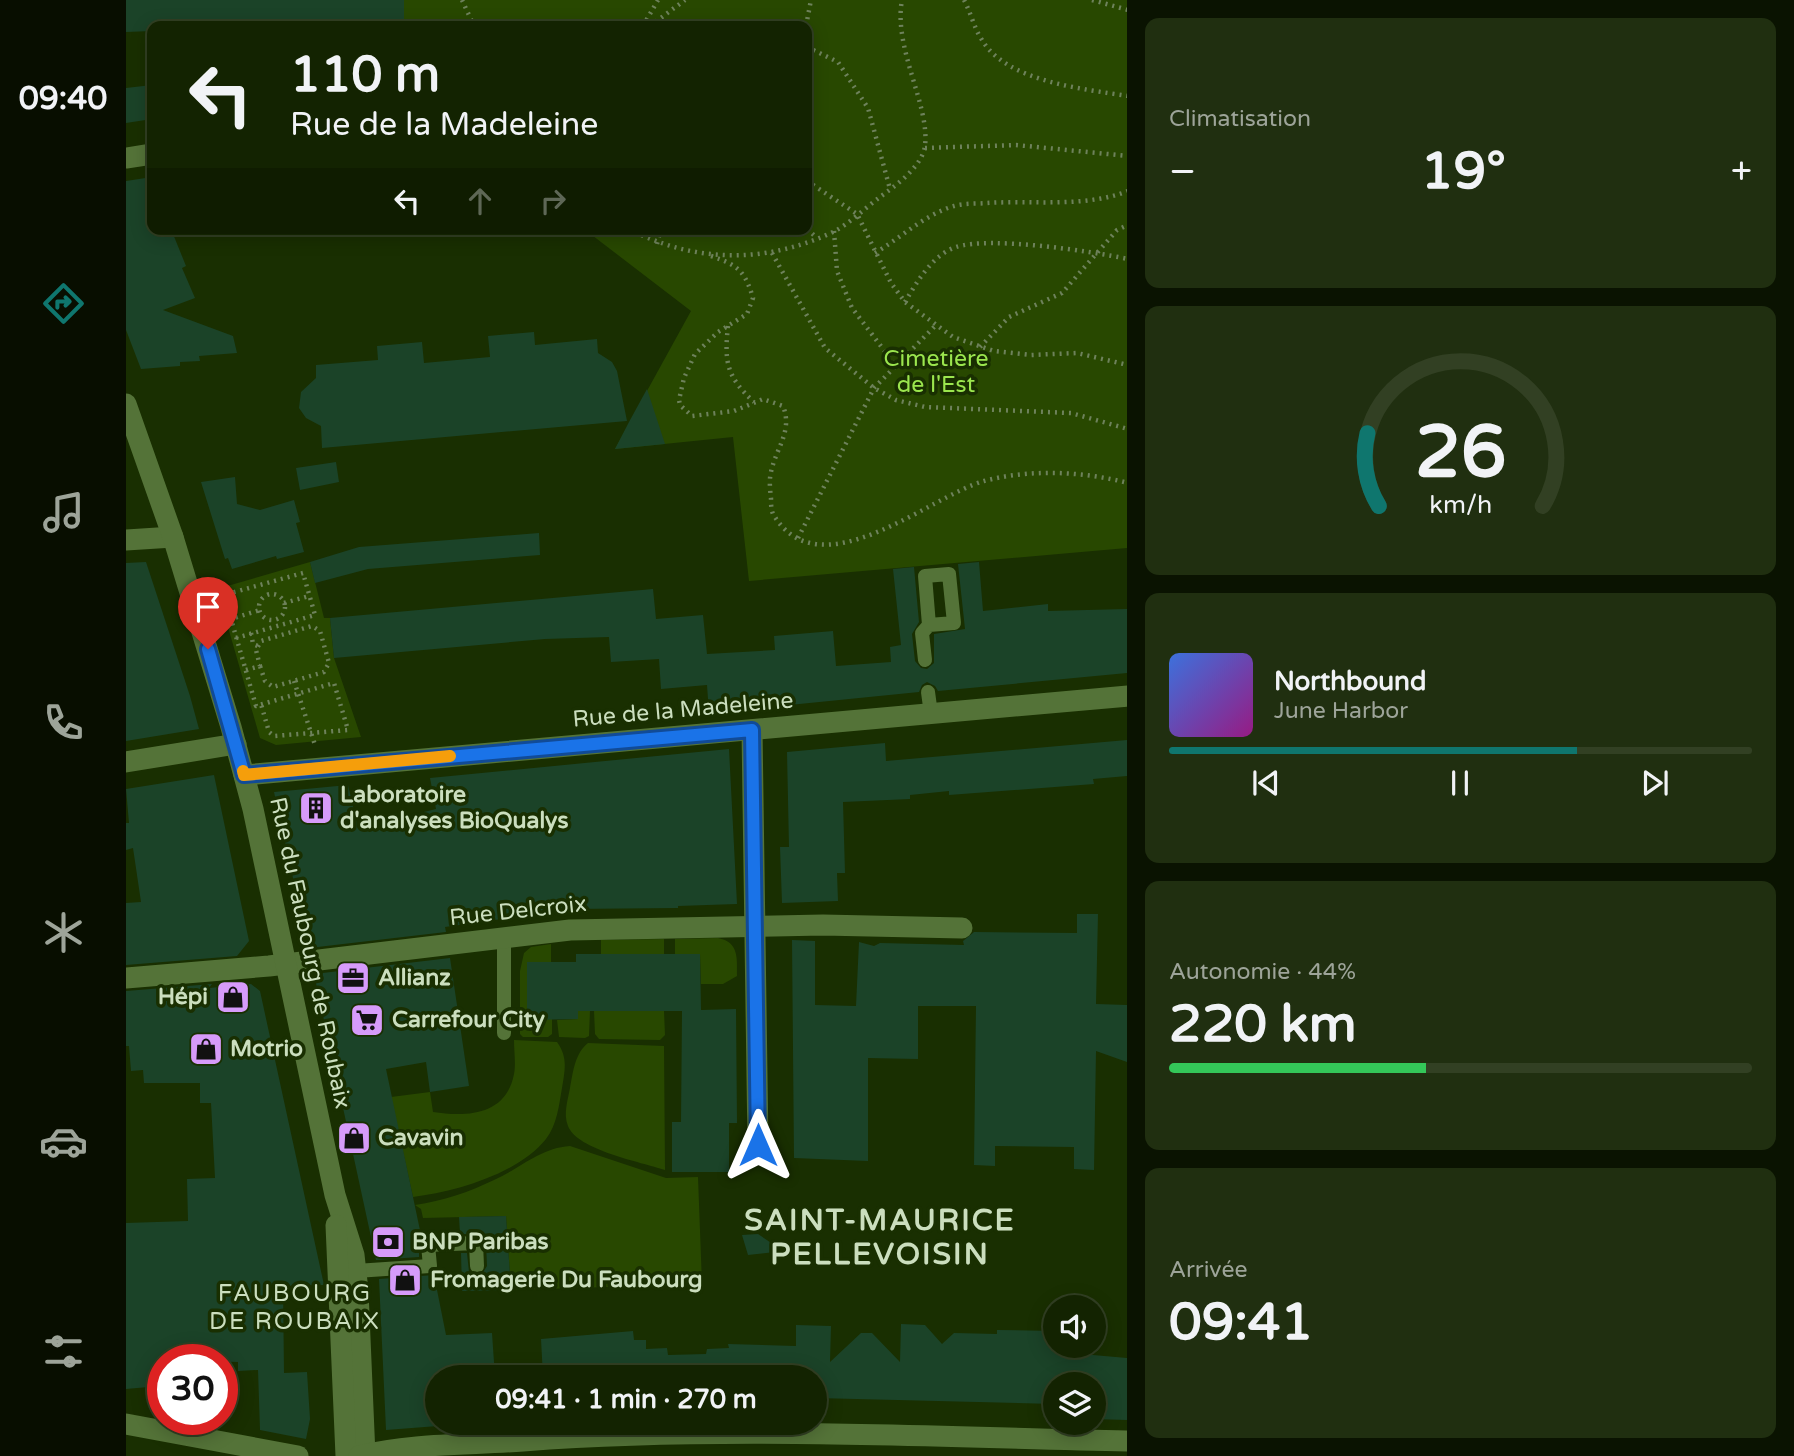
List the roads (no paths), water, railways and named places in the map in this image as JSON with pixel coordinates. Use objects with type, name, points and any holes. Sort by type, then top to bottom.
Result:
[{"type":"street","points":[[126,158],[147,155]]},
{"type":"street","name":"Rue du Faubourg de Roubaix","points":[[126,404],[173,537],[236,744],[335,1195],[350,1242],[356,1271],[359,1456]]},
{"type":"street","points":[[126,540],[173,537]]},
{"type":"street","name":"Rue de la Madeleine","points":[[244,775],[1127,696]]},
{"type":"street","points":[[752,730],[758,1145]]},
{"type":"street","points":[[126,762],[236,744]]},
{"type":"street","name":"Rue Delcroix","points":[[126,978],[286,964],[570,930],[756,926],[962,928]]},
{"type":"street","name":"Rue du Faubourg de Roubaix","points":[[335,1195],[359,1456]]},
{"type":"street","points":[[126,1424],[298,1456]]},
{"type":"street","points":[[359,1456],[395,1449],[573,1436],[803,1433],[1127,1441]]},
{"type":"lane","points":[[925,660],[922,633],[929,625]]},
{"type":"lane","points":[[928,692],[930,715]]},
{"type":"lane","points":[[504,937],[504,1033]]},
{"type":"lane","points":[[356,1271],[430,1266],[429,1245],[476,1243],[477,1266]]},
{"type":"place","name":"Laboratoire d'analyses BioQualys","points":[[316,808]]},
{"type":"place","name":"Allianz","points":[[353,978]]},
{"type":"place","name":"Hépi","points":[[233,997]]},
{"type":"place","name":"Carrefour City","points":[[367,1020]]},
{"type":"place","name":"Motrio","points":[[206,1049]]},
{"type":"place","name":"Cavavin","points":[[354,1138]]},
{"type":"place","name":"BNP Paribas","points":[[388,1242]]},
{"type":"place","name":"Fromagerie Du Faubourg","points":[[405,1280]]},
{"type":"district","name":"SAINT-MAURICE PELLEVOISIN","points":[[880,1237]]},
{"type":"district","name":"FAUBOURG DE ROUBAIX","points":[[295,1307]]},
{"type":"park label","name":"Cimetière de l'Est","points":[[936,372]]}]
